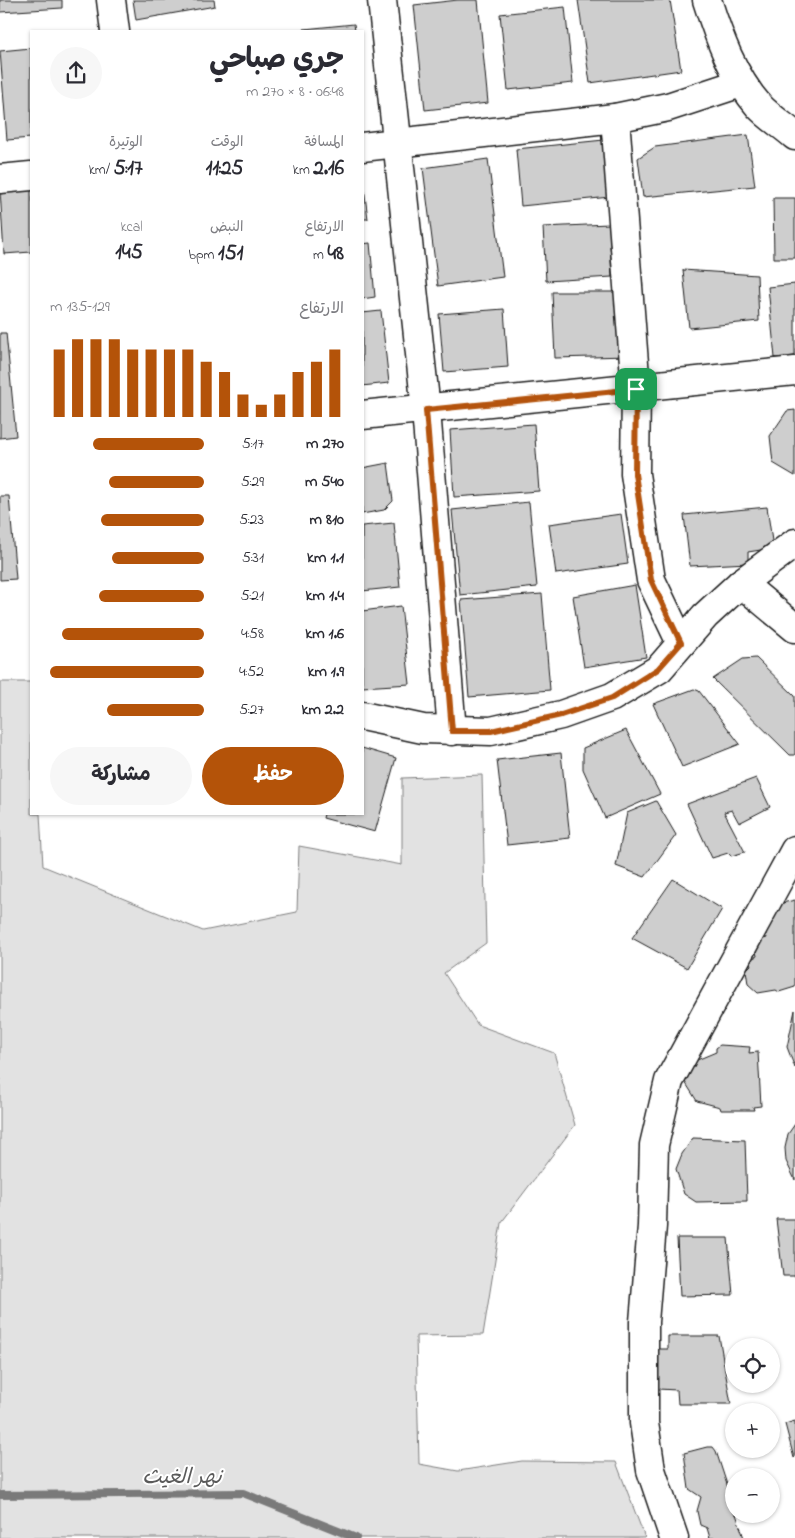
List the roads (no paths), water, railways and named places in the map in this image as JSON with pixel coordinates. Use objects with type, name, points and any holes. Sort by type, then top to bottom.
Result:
[{"type":"street","points":[[111,0],[115,30]]},
{"type":"street","points":[[382,0],[426,410],[452,731]]},
{"type":"street","points":[[707,0],[720,39],[741,83],[760,108],[795,136]]},
{"type":"street","points":[[364,147],[615,118],[668,107],[741,83]]},
{"type":"street","points":[[615,118],[636,389],[635,474],[651,580],[681,643]]},
{"type":"street","points":[[0,179],[30,176]]},
{"type":"street","points":[[364,415],[795,372]]},
{"type":"street","points":[[364,716],[423,729],[491,731],[561,715],[612,698],[658,669],[705,616],[742,583],[795,543]]},
{"type":"street","points":[[742,583],[795,628]]},
{"type":"street","points":[[674,1538],[651,1470],[644,1423],[644,1322],[652,1226],[654,1145],[670,1081],[795,850]]},
{"type":"waterway","name":"نهر الغيث","points":[[0,1495],[243,1493],[356,1538]]}]
